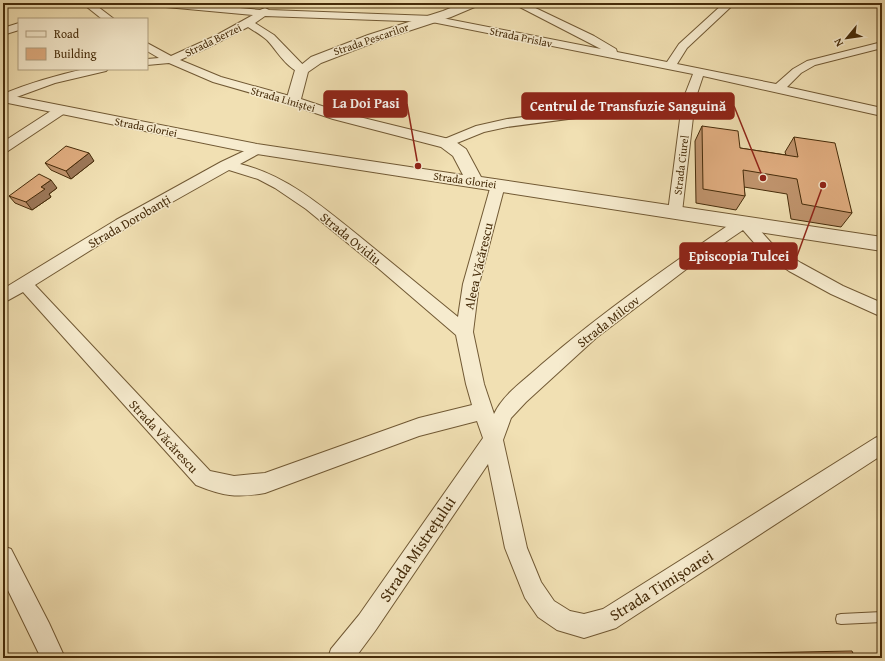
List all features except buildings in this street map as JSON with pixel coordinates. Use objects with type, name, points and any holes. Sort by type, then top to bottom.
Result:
[{"type":"street","points":[[88,3],[108,18]]},
{"type":"street","name":"Strada Prislav","points":[[155,3],[263,13],[432,19],[779,88],[882,112]]},
{"type":"street","name":"Strada Berzei","points":[[148,62],[169,60],[210,42],[249,23],[263,13],[272,3]]},
{"type":"street","name":"Strada Pescarilor","points":[[302,70],[324,56],[432,19],[473,3]]},
{"type":"street","points":[[517,3],[590,38],[618,56]]},
{"type":"street","points":[[670,66],[683,46],[730,3]]},
{"type":"street","points":[[249,23],[270,37],[294,64],[302,70],[293,101]]},
{"type":"street","points":[[3,32],[18,26]]},
{"type":"street","points":[[779,88],[797,71],[811,63],[882,44]]},
{"type":"street","name":"Strada Liniștei","points":[[148,47],[169,60],[237,87],[293,101],[359,121],[447,143],[460,153],[475,182]]},
{"type":"street","points":[[3,98],[33,85],[56,78],[97,70]]},
{"type":"street","name":"Strada Ciurel","points":[[675,212],[689,100],[699,72]]},
{"type":"street","name":"Strada Gloriei","points":[[3,98],[257,148],[882,244]]},
{"type":"street","points":[[447,143],[480,129],[507,123],[689,100]]},
{"type":"street","points":[[3,148],[61,110]]},
{"type":"street","name":"Strada Dorobanți","points":[[3,297],[121,224],[257,148]]},
{"type":"street","name":"Strada Ovidiu","points":[[226,165],[242,168],[262,175],[282,185],[388,268],[464,332]]},
{"type":"street","name":"Aleea Văcărescu","points":[[493,440],[475,384],[464,332],[471,284],[498,185]]},
{"type":"street","points":[[744,222],[769,250],[795,267],[837,290],[882,310]]},
{"type":"street","name":"Strada Milcov","points":[[493,440],[504,413],[519,396],[590,332],[692,257],[744,222]]},
{"type":"street","name":"Strada Văcărescu","points":[[24,284],[203,478],[220,486],[243,487],[265,483],[419,427],[483,411]]},
{"type":"street","name":"Strada Timișoarei","points":[[493,440],[516,548],[533,590],[546,609],[565,622],[584,626],[608,620],[882,444]]},
{"type":"street","name":"Strada Mistrețului","points":[[340,658],[367,623],[493,440]]},
{"type":"street","points":[[3,557],[41,631],[53,658]]},
{"type":"lane","points":[[842,619],[882,617]]},
{"type":"place","name":"La Doi Pasi","points":[[418,166]]},
{"type":"place","name":"Centrul de Transfuzie Sanguină","points":[[763,178]]},
{"type":"place","name":"Episcopia Tulcei","points":[[823,185]]}]
